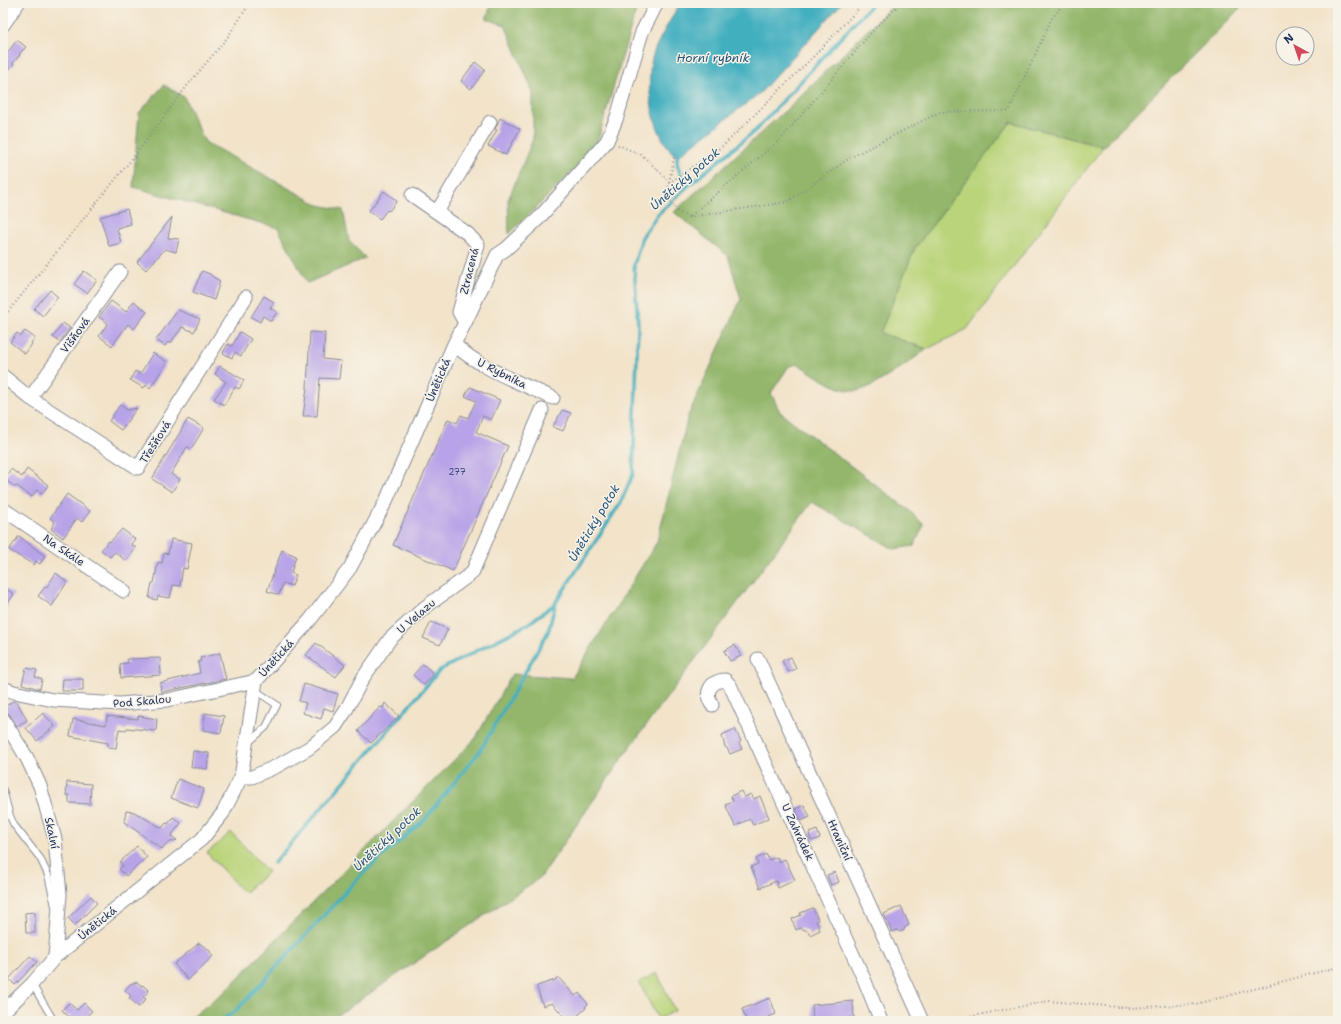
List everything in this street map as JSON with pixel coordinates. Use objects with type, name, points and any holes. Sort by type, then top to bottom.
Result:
[{"type":"street","points":[[3,25],[18,3]]},
{"type":"street","points":[[607,141],[616,117],[642,32],[657,3]]},
{"type":"street","points":[[437,212],[490,122]]},
{"type":"street","name":"Únětická","points":[[3,1012],[32,984],[55,957],[202,839],[223,813],[240,777],[255,685],[310,620],[350,568],[386,501],[454,344],[497,255],[506,249],[539,218],[607,141]]},
{"type":"street","name":"Ztracená","points":[[412,195],[468,234],[478,245],[459,312],[465,323]]},
{"type":"street","name":"Višňová","points":[[30,398],[120,272]]},
{"type":"street","name":"Třešňová","points":[[3,376],[30,398],[138,468],[246,297]]},
{"type":"street","name":"U Rybníka","points":[[454,344],[460,350],[484,365],[553,398]]},
{"type":"street","name":"U Velazu","points":[[240,777],[252,777],[277,766],[309,748],[335,727],[345,712],[363,678],[390,639],[424,608],[472,573],[542,410]]},
{"type":"street","name":"Na Skále","points":[[3,509],[124,591]]},
{"type":"street","name":"Hraniční","points":[[758,659],[922,1021]]},
{"type":"street","name":"U Zahrádek","points":[[712,705],[708,700],[708,693],[712,685],[719,680],[725,680],[730,685],[864,979],[880,1021]]},
{"type":"street","name":"Pod Skalou","points":[[3,688],[14,692],[53,700],[120,704],[166,700],[255,685]]},
{"type":"street","name":"Skalní","points":[[3,719],[27,758],[40,786],[55,839],[60,895],[55,957]]},
{"type":"lane","points":[[246,745],[266,727],[276,705],[255,685]]},
{"type":"lane","points":[[3,790],[14,825],[40,858],[48,875],[58,923]]},
{"type":"lane","points":[[32,984],[54,1021]]},
{"type":"path","points":[[3,318],[132,159],[187,86],[227,38],[250,3]]},
{"type":"path","points":[[669,183],[724,145],[811,59],[864,3]]},
{"type":"path","points":[[689,217],[782,138],[876,27],[901,3]]},
{"type":"path","points":[[675,154],[667,196],[678,212],[689,217],[787,202],[851,156],[940,112],[1009,111],[1052,18],[1064,3]]},
{"type":"path","points":[[607,141],[642,155],[664,176],[669,183]]},
{"type":"path","points":[[947,1021],[1049,1001],[1129,1008],[1196,1004],[1338,967]]},
{"type":"green space","points":[[492,3],[638,3],[595,150],[509,234],[508,200],[533,139],[533,92],[505,25],[486,19]]},
{"type":"green space","points":[[895,3],[1245,3],[1103,147],[1011,122],[915,248],[880,333],[927,349],[880,381],[860,390],[853,391],[838,387],[798,364],[789,366],[771,393],[780,412],[910,511],[924,525],[914,546],[894,549],[812,502],[625,754],[541,877],[329,1021],[187,1021],[223,993],[475,739],[512,674],[572,678],[657,542],[688,416],[741,299],[728,256],[674,212],[787,109]]},
{"type":"green space","points":[[164,85],[184,97],[205,142],[319,205],[343,210],[349,241],[366,258],[307,283],[278,228],[133,187],[139,113]]},
{"type":"green space","points":[[1011,122],[1103,147],[967,329],[927,349],[880,333],[915,248]]},
{"type":"green space","points":[[231,832],[268,872],[244,893],[207,853]]},
{"type":"green space","points":[[657,973],[675,1011],[658,1019],[639,982]]},
{"type":"water","name":"Horní rybník","points":[[680,3],[842,3],[761,92],[677,157],[668,148],[655,122],[650,91],[650,76],[651,61],[655,49]]},
{"type":"building","points":[[17,40],[26,47],[19,54],[20,55],[13,63],[14,64],[3,75],[3,54],[5,56]]},
{"type":"building","points":[[475,62],[485,70],[471,89],[461,81]]},
{"type":"building","points":[[500,118],[520,129],[506,155],[488,146],[497,130],[495,129]]},
{"type":"building","points":[[384,191],[397,201],[380,219],[369,211]]},
{"type":"building","points":[[127,209],[131,224],[117,228],[121,243],[109,246],[100,217]]},
{"type":"building","points":[[172,217],[168,238],[179,239],[176,252],[165,249],[146,270],[137,262]]},
{"type":"building","points":[[84,271],[97,280],[87,293],[74,284]]},
{"type":"building","points":[[202,271],[210,274],[220,281],[214,300],[193,292]]},
{"type":"building","points":[[50,290],[58,297],[43,316],[34,309]]},
{"type":"building","points":[[264,296],[274,302],[270,308],[277,312],[271,321],[263,316],[260,322],[251,317]]},
{"type":"building","points":[[111,301],[126,312],[134,301],[147,312],[134,329],[128,324],[112,346],[99,336],[108,323],[99,317]]},
{"type":"building","points":[[178,310],[200,319],[194,332],[182,327],[170,344],[168,342],[165,346],[156,340]]},
{"type":"building","points":[[63,323],[70,328],[60,342],[53,337]]},
{"type":"building","points":[[25,331],[35,338],[25,354],[10,342],[17,333],[21,336]]},
{"type":"building","points":[[240,332],[251,339],[241,356],[235,352],[232,358],[223,353],[228,344],[232,346]]},
{"type":"building","points":[[310,332],[325,333],[323,359],[341,361],[339,379],[320,378],[317,416],[303,416],[307,388]]},
{"type":"building","points":[[153,353],[167,362],[150,388],[146,385],[144,388],[130,380],[135,371],[140,374]]},
{"type":"building","points":[[220,366],[244,380],[239,389],[235,387],[224,405],[214,399],[226,382],[215,374]]},
{"type":"building","points":[[470,387],[500,400],[491,420],[483,416],[476,432],[508,446],[453,571],[393,545],[448,419],[457,423],[461,415],[468,418],[476,401],[465,396]]},
{"type":"building","points":[[120,405],[127,410],[137,408],[121,430],[109,421]]},
{"type":"building","points":[[562,410],[571,413],[563,431],[553,427]]},
{"type":"building","points":[[188,419],[204,428],[191,449],[187,447],[171,474],[180,479],[172,492],[152,479]]},
{"type":"building","points":[[11,469],[22,477],[27,469],[48,485],[42,494],[37,490],[32,497],[4,479]]},
{"type":"building","points":[[67,494],[90,511],[82,522],[77,518],[63,538],[51,529],[55,522],[50,518]]},
{"type":"building","points":[[122,529],[135,539],[131,544],[136,548],[126,561],[115,552],[110,557],[101,550]]},
{"type":"building","points":[[19,536],[45,556],[40,564],[36,561],[34,565],[9,550]]},
{"type":"building","points":[[171,539],[192,543],[187,569],[183,568],[180,586],[173,585],[170,598],[158,596],[157,600],[149,598],[152,583],[154,583],[158,562],[162,563],[164,553],[168,554]]},
{"type":"building","points":[[282,550],[296,556],[291,573],[296,575],[292,586],[283,583],[279,595],[267,591]]},
{"type":"building","points":[[56,573],[67,582],[52,606],[38,596],[45,587],[46,588]]},
{"type":"building","points":[[3,587],[14,594],[3,610]]},
{"type":"building","points":[[431,622],[448,629],[440,645],[423,638]]},
{"type":"building","points":[[316,643],[345,665],[336,677],[306,655]]},
{"type":"building","points":[[735,645],[741,656],[730,661],[724,651]]},
{"type":"building","points":[[220,653],[226,679],[161,692],[160,683],[200,673],[198,662],[201,661],[200,658]]},
{"type":"building","points":[[791,657],[796,669],[788,672],[782,661]]},
{"type":"building","points":[[160,658],[161,675],[121,678],[120,664],[128,663],[127,659]]},
{"type":"building","points":[[423,664],[434,674],[424,685],[413,675]]},
{"type":"building","points":[[26,668],[37,670],[35,677],[42,679],[40,689],[22,684]]},
{"type":"building","points":[[63,679],[83,679],[83,691],[62,691]]},
{"type":"building","points":[[304,684],[338,694],[333,711],[324,708],[321,719],[303,713],[306,703],[299,701]]},
{"type":"building","points":[[13,701],[17,702],[27,720],[17,726],[10,715],[3,708]]},
{"type":"building","points":[[385,703],[399,716],[371,743],[358,731],[380,707],[383,708]]},
{"type":"building","points":[[43,713],[55,726],[37,741],[26,728]]},
{"type":"building","points":[[205,713],[224,716],[221,733],[203,730]]},
{"type":"building","points":[[107,716],[138,719],[138,716],[157,719],[156,731],[127,728],[126,730],[119,729],[116,748],[108,747],[108,743],[70,736],[73,719],[106,725]]},
{"type":"building","points":[[735,729],[741,741],[739,743],[742,749],[730,754],[725,747],[722,735]]},
{"type":"building","points":[[193,751],[209,753],[207,769],[191,767]]},
{"type":"building","points":[[178,779],[204,789],[198,808],[171,798]]},
{"type":"building","points":[[67,782],[91,784],[90,804],[69,803],[69,795],[66,795]]},
{"type":"building","points":[[741,791],[744,797],[751,794],[754,799],[760,796],[769,818],[753,825],[750,819],[735,826],[725,804],[733,801],[731,796]]},
{"type":"building","points":[[804,805],[810,817],[801,821],[795,809]]},
{"type":"building","points":[[126,811],[134,812],[162,828],[166,823],[168,824],[173,817],[181,823],[171,836],[177,840],[167,843],[162,849],[124,822]]},
{"type":"building","points":[[817,830],[820,838],[811,841],[809,833]]},
{"type":"building","points":[[137,846],[147,857],[126,876],[119,869],[123,866],[120,862]]},
{"type":"building","points":[[766,854],[769,860],[777,857],[779,862],[785,859],[795,880],[778,888],[776,881],[760,888],[751,867],[758,864],[756,859]]},
{"type":"building","points":[[835,872],[839,882],[831,885],[827,875]]},
{"type":"building","points":[[91,896],[97,903],[75,925],[68,918]]},
{"type":"building","points":[[901,906],[909,925],[900,932],[897,930],[892,932],[884,914]]},
{"type":"building","points":[[813,908],[820,930],[810,935],[808,931],[800,928],[796,930],[792,919],[801,915],[800,913]]},
{"type":"building","points":[[35,912],[35,933],[26,933],[25,913]]},
{"type":"building","points":[[199,943],[209,950],[213,956],[188,980],[174,964]]},
{"type":"building","points":[[30,956],[37,962],[15,985],[9,979]]},
{"type":"building","points":[[558,977],[575,996],[579,993],[588,1004],[585,1007],[586,1008],[576,1017],[575,1016],[568,1021],[552,1003],[543,1006],[537,988],[537,986],[555,980]]},
{"type":"building","points":[[137,982],[149,991],[143,997],[146,999],[139,1007],[129,998],[131,996],[125,990],[130,984]]},
{"type":"building","points":[[770,998],[776,1014],[759,1021],[747,1021],[742,1009]]},
{"type":"building","points":[[853,1001],[854,1018],[813,1021],[812,1005]]},
{"type":"building","points":[[69,1003],[77,1010],[84,1003],[92,1011],[81,1021],[75,1021],[62,1010]]},
{"type":"waterway","name":"Únětický potok","points":[[220,1021],[236,1011],[362,874],[424,820],[480,751],[548,632],[556,602],[621,502],[633,474],[638,325],[634,265],[642,237],[658,214],[688,186],[756,130],[873,3]]},
{"type":"waterway","points":[[678,153],[678,166],[681,175],[688,186]]},
{"type":"waterway","points":[[274,863],[440,670],[528,624],[556,603]]}]
